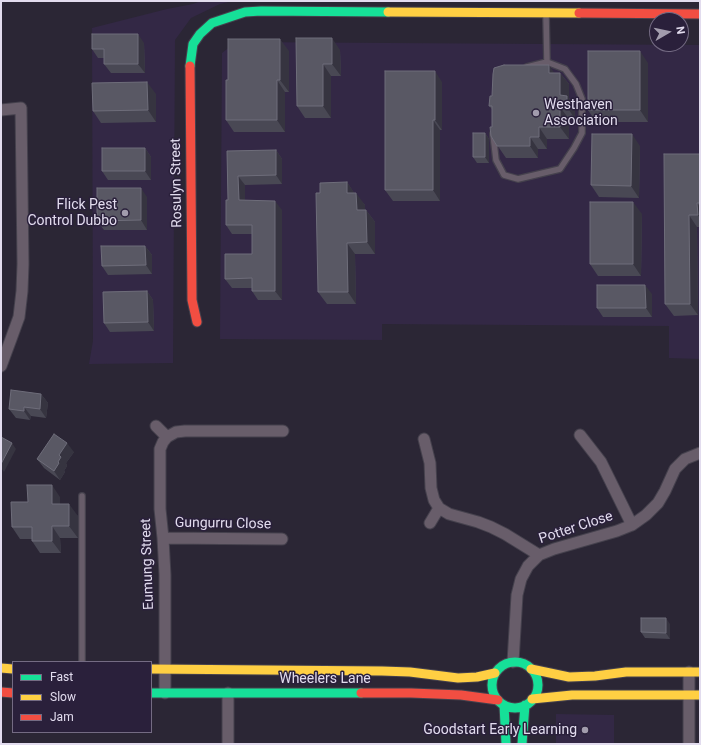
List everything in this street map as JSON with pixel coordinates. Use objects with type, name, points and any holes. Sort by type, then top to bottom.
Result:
[{"type":"main road","name":"Rosulyn Street","points":[[197,322],[192,300],[190,68],[193,44],[200,34],[212,23],[245,12],[261,11],[546,13]]},
{"type":"main road","points":[[546,13],[700,14]]},
{"type":"main road","points":[[512,662],[519,662],[526,665],[532,670],[537,681],[536,693],[532,699],[525,705],[518,707],[511,707],[501,703],[494,694],[492,687],[492,680],[495,673],[500,667],[512,662]]},
{"type":"main road","points":[[1,668],[12,668]]},
{"type":"main road","name":"Wheelers Lane","points":[[152,669],[389,671],[458,678],[477,677],[495,673]]},
{"type":"main road","points":[[532,670],[570,677],[595,676],[626,672],[694,672]]},
{"type":"main road","points":[[1,692],[12,692]]},
{"type":"main road","name":"Wheelers Lane","points":[[152,693],[443,694],[472,696],[501,703]]},
{"type":"main road","points":[[532,699],[572,695],[695,695]]},
{"type":"main road","points":[[501,703],[506,744]]},
{"type":"main road","points":[[522,744],[525,705]]},
{"type":"street","points":[[1,110],[21,108],[24,264],[18,317],[1,366]]},
{"type":"street","points":[[156,426],[168,437],[176,432],[185,431],[283,431]]},
{"type":"street","points":[[580,435],[601,462],[632,525]]},
{"type":"street","name":"Eumung Street","points":[[165,693],[165,575],[160,509],[160,449],[163,442],[168,437]]},
{"type":"street","points":[[424,439],[430,463],[431,488],[434,500],[439,508],[449,514],[491,527],[538,555]]},
{"type":"street","name":"Potter Close","points":[[512,662],[516,595],[521,579],[528,566],[538,555],[632,525],[646,515],[658,503],[675,469],[685,460],[700,453]]},
{"type":"street","points":[[430,523],[439,508]]},
{"type":"street","name":"Gungurru Close","points":[[163,538],[282,539]]},
{"type":"street","points":[[689,744],[695,695],[694,672]]},
{"type":"street","points":[[228,693],[228,744]]},
{"type":"lane","points":[[546,13],[547,62]]},
{"type":"lane","points":[[493,132],[496,160],[504,175],[518,179],[560,169],[582,133],[582,99],[576,84],[565,69],[547,62],[524,68]]},
{"type":"lane","points":[[82,496],[82,661]]},
{"type":"shaded area","points":[[201,1],[233,1],[220,4],[191,18],[175,40],[173,363],[89,364],[93,341],[92,28]]},
{"type":"shaded area","points":[[236,42],[649,45],[649,52],[689,52],[689,45],[700,45],[700,359],[669,358],[669,326],[382,324],[382,340],[220,339],[222,53]]},
{"type":"shaded area","name":"Goodstart Early Learning","points":[[556,714],[614,715],[614,744],[556,744]]},
{"type":"building","points":[[92,34],[138,34],[138,64],[104,64],[104,49],[92,49]]},
{"type":"building","points":[[296,38],[332,38],[332,64],[323,64],[323,106],[297,106]]},
{"type":"building","points":[[228,39],[280,39],[280,80],[277,80],[277,120],[226,120]]},
{"type":"building","points":[[588,51],[640,51],[640,110],[588,110]]},
{"type":"building","name":"Westhaven Association","points":[[504,65],[549,65],[549,73],[560,73],[560,95],[567,96],[567,107],[560,107],[560,127],[539,127],[539,137],[530,137],[530,146],[497,146],[491,136],[490,127],[492,127],[492,106],[489,106],[490,96],[492,96],[494,68]]},
{"type":"building","points":[[385,71],[435,71],[433,190],[385,190]]},
{"type":"building","points":[[147,82],[148,110],[93,111],[92,83]]},
{"type":"building","points":[[473,133],[485,133],[485,157],[473,157]]},
{"type":"building","points":[[592,134],[632,134],[631,186],[591,185]]},
{"type":"building","points":[[102,148],[145,148],[145,171],[102,171]]},
{"type":"building","points":[[276,150],[276,175],[238,176],[239,200],[275,201],[275,291],[252,291],[252,278],[225,279],[225,254],[252,254],[252,225],[226,225],[226,200],[228,200],[227,151]]},
{"type":"building","points":[[664,154],[700,154],[700,203],[697,203],[698,215],[689,215],[690,304],[665,304]]},
{"type":"building","points":[[347,182],[347,193],[356,193],[357,210],[366,210],[367,242],[347,243],[348,292],[318,292],[316,193],[320,193],[320,183]]},
{"type":"building","name":"Flick Pest Control Dubbo","points":[[97,188],[141,188],[141,220],[97,221]]},
{"type":"building","points":[[590,202],[633,202],[633,264],[590,264]]},
{"type":"building","points":[[101,246],[145,246],[146,265],[102,266]]},
{"type":"building","points":[[597,285],[645,285],[646,308],[597,308]]},
{"type":"building","points":[[147,291],[148,322],[104,323],[103,292]]},
{"type":"building","points":[[11,390],[41,394],[40,409],[24,407],[24,411],[9,409]]},
{"type":"building","points":[[54,434],[67,443],[59,455],[61,457],[54,471],[37,459]]},
{"type":"building","points":[[1,437],[12,443],[1,464]]},
{"type":"building","points":[[27,485],[52,485],[52,504],[69,504],[69,526],[52,526],[52,541],[32,541],[32,527],[12,527],[11,502],[28,502]]},
{"type":"building","points":[[641,618],[666,618],[666,633],[641,632]]},
{"type":"traffic: fast","points":[[190,66],[193,44],[200,34],[212,23],[245,12],[388,12]]},
{"type":"traffic: fast","points":[[515,662],[528,666],[534,672],[538,685],[534,698],[528,704],[515,708],[502,704],[496,698],[492,685],[496,672],[502,666],[515,662]]},
{"type":"traffic: fast","points":[[152,693],[361,693]]},
{"type":"traffic: fast","points":[[504,705],[506,744]]},
{"type":"traffic: fast","points":[[522,744],[525,705]]},
{"type":"traffic: slow","points":[[388,12],[579,13]]},
{"type":"traffic: slow","points":[[1,668],[12,669]]},
{"type":"traffic: slow","points":[[152,669],[382,671],[410,672],[458,678],[477,677],[495,673]]},
{"type":"traffic: slow","points":[[531,669],[569,677],[595,676],[626,672],[700,672]]},
{"type":"traffic: slow","points":[[532,699],[572,695],[700,695]]},
{"type":"traffic: jam","points":[[579,13],[700,14]]},
{"type":"traffic: jam","points":[[190,66],[192,300],[197,322]]},
{"type":"traffic: jam","points":[[1,692],[12,693]]},
{"type":"traffic: jam","points":[[361,693],[461,695],[498,700]]},
{"type":"place","name":"Westhaven Association","points":[[536,113]]},
{"type":"place","name":"Flick Pest Control Dubbo","points":[[125,213]]},
{"type":"place","name":"Goodstart Early Learning","points":[[585,730]]}]
